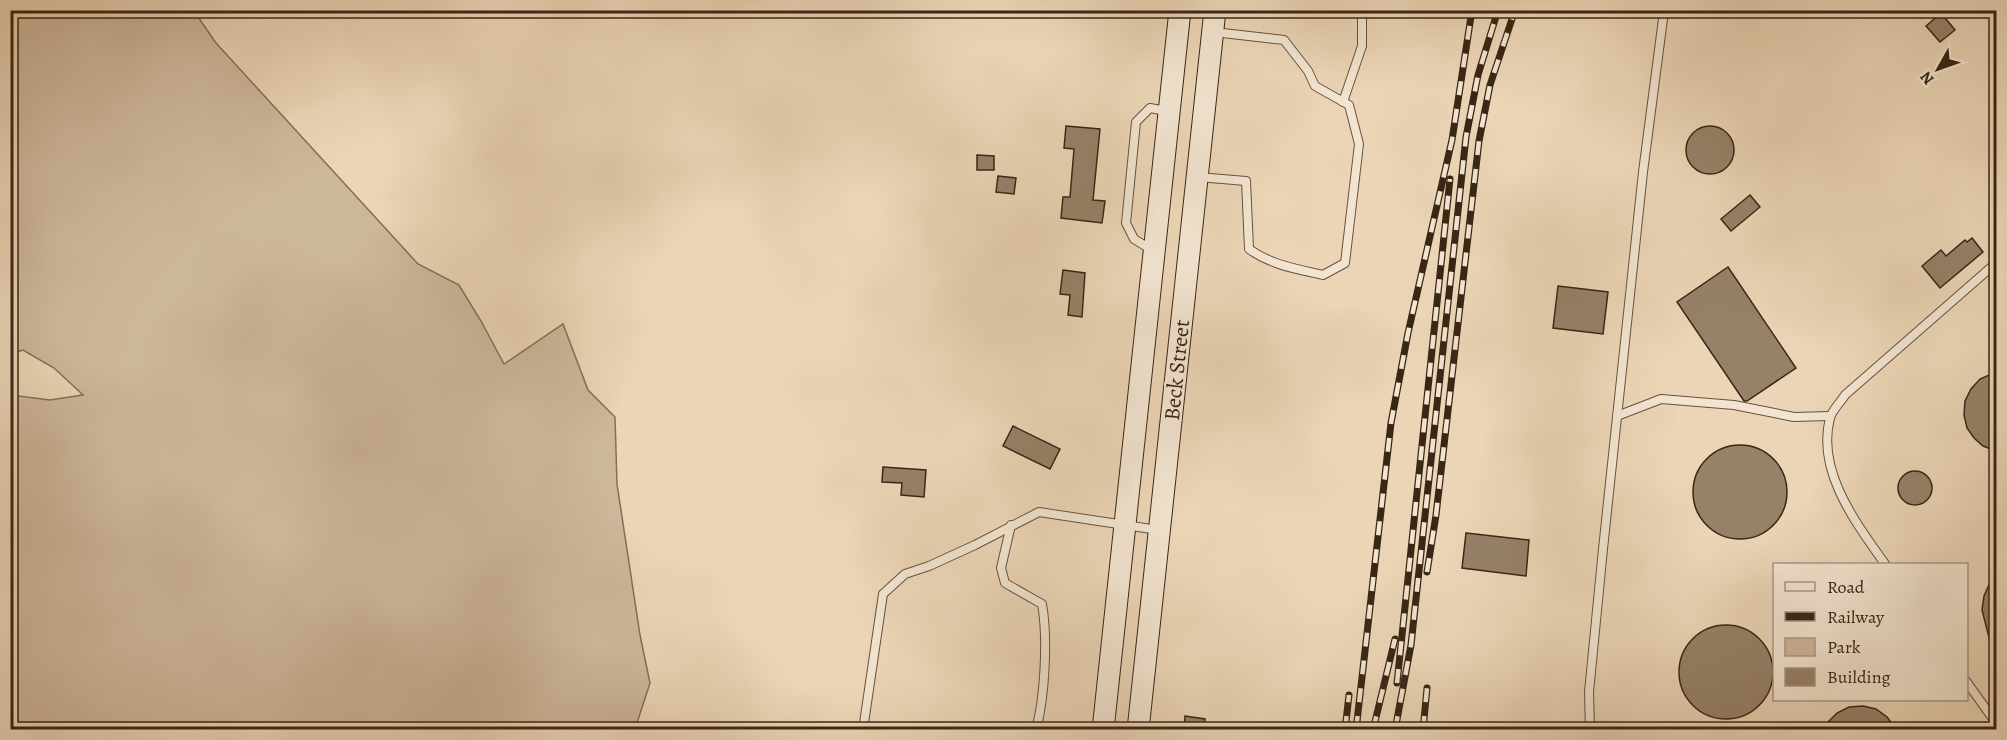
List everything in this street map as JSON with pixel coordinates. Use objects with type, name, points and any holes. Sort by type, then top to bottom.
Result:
[{"type":"main road","name":"Beck Street","points":[[1103,729],[1156,253],[1180,10]]},
{"type":"main road","name":"Beck Street","points":[[1138,729],[1215,10]]},
{"type":"lane","points":[[1343,102],[1362,46],[1362,10]]},
{"type":"lane","points":[[1590,729],[1589,692],[1617,416],[1643,172],[1663,19]]},
{"type":"lane","points":[[1196,177],[1246,181],[1249,249],[1261,257],[1281,265],[1323,275],[1345,263],[1359,144],[1350,105],[1315,86],[1308,71],[1284,40],[1213,32]]},
{"type":"lane","points":[[1156,253],[1134,239],[1126,223],[1137,122],[1150,108],[1170,111]]},
{"type":"lane","points":[[1884,563],[1849,514],[1827,456],[1830,416],[1845,395],[1996,263]]},
{"type":"lane","points":[[1617,416],[1661,399],[1734,405],[1794,417],[1830,416]]},
{"type":"lane","points":[[863,729],[883,594],[905,574],[930,566],[1039,512],[1160,531]]},
{"type":"lane","points":[[1011,525],[1001,568],[1005,584],[1042,604],[1046,625],[1040,712],[1036,729]]},
{"type":"lane","points":[[1968,684],[1996,723]]},
{"type":"green space","points":[[10,11],[194,11],[216,43],[418,264],[459,285],[504,364],[563,324],[588,390],[615,417],[617,484],[640,635],[650,683],[635,729],[11,729],[11,395],[50,400],[83,395],[54,368],[23,350],[11,354]]},
{"type":"building","points":[[1941,13],[1955,30],[1940,42],[1926,26]]},
{"type":"building","points":[[1066,126],[1100,129],[1093,200],[1105,201],[1102,223],[1061,218],[1063,197],[1070,197],[1074,149],[1064,148]]},
{"type":"building","points":[[1705,126],[1715,126],[1727,133],[1734,145],[1734,155],[1727,167],[1715,174],[1705,174],[1690,163],[1686,155],[1686,145],[1697,130]]},
{"type":"building","points":[[977,155],[994,156],[994,170],[977,170]]},
{"type":"building","points":[[998,176],[1016,178],[1014,194],[996,192]]},
{"type":"building","points":[[1750,195],[1760,207],[1731,231],[1721,219]]},
{"type":"building","points":[[1972,238],[1983,252],[1940,288],[1922,266],[1941,250],[1946,256],[1965,240],[1967,242]]},
{"type":"building","points":[[1728,267],[1796,368],[1747,401],[1744,401],[1677,302]]},
{"type":"building","points":[[1063,270],[1085,273],[1082,317],[1068,315],[1070,295],[1060,294]]},
{"type":"building","points":[[1558,286],[1608,292],[1603,334],[1553,328]]},
{"type":"building","points":[[1996,372],[1996,451],[1983,446],[1974,438],[1967,428],[1964,415],[1965,401],[1971,389],[1980,379]]},
{"type":"building","points":[[1013,426],[1060,449],[1050,469],[1003,446]]},
{"type":"building","points":[[1740,445],[1758,448],[1773,459],[1784,474],[1787,492],[1784,510],[1773,525],[1758,536],[1740,539],[1722,536],[1707,525],[1696,510],[1693,492],[1696,474],[1707,459],[1722,448]]},
{"type":"building","points":[[883,467],[926,470],[924,497],[901,495],[902,483],[882,482]]},
{"type":"building","points":[[1915,471],[1927,476],[1932,488],[1927,500],[1915,505],[1903,500],[1898,488],[1903,476]]},
{"type":"building","points":[[1466,533],[1529,540],[1526,576],[1462,568]]},
{"type":"building","points":[[1996,569],[1996,648],[1992,649],[1982,610],[1984,596]]},
{"type":"building","points":[[1726,625],[1744,628],[1759,639],[1770,654],[1773,672],[1770,690],[1759,705],[1744,716],[1726,719],[1708,716],[1693,705],[1682,690],[1679,672],[1682,654],[1693,639],[1708,628]]},
{"type":"building","points":[[1863,706],[1876,709],[1887,717],[1896,729],[1821,729],[1837,713],[1849,707]]},
{"type":"building","points":[[1185,716],[1205,719],[1204,729],[1184,729]]},
{"type":"railway","points":[[1356,730],[1391,423],[1408,333],[1452,140],[1472,10]]},
{"type":"railway","points":[[1395,730],[1411,645],[1466,137],[1478,75],[1498,10]]},
{"type":"railway","points":[[1427,572],[1436,515],[1479,141],[1490,85],[1515,10]]},
{"type":"railway","points":[[1397,683],[1450,179]]},
{"type":"railway","points":[[1373,730],[1395,639]]},
{"type":"railway","points":[[1423,730],[1427,688]]},
{"type":"railway","points":[[1345,730],[1349,695]]}]
